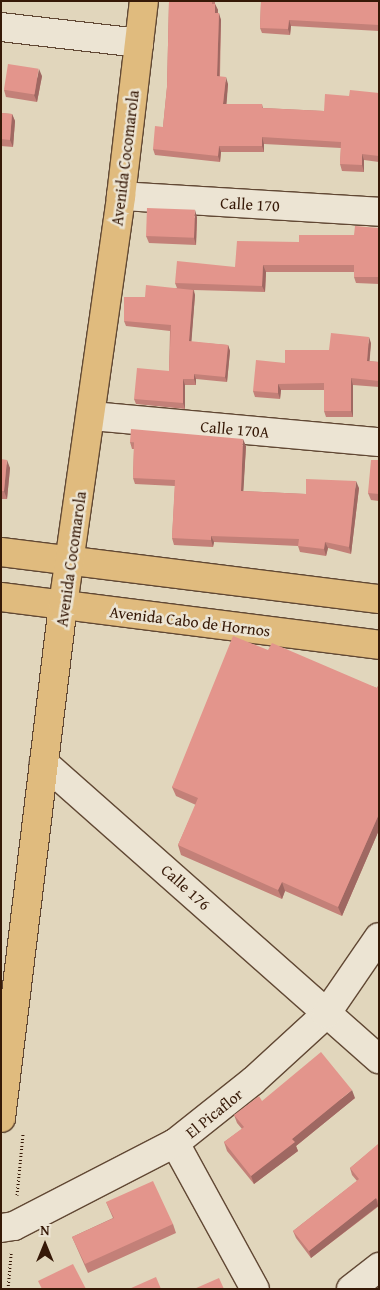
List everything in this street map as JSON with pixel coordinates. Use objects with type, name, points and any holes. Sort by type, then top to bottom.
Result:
[{"type":"main road","name":"Avenida Cocomarola","points":[[1,1118],[63,605],[72,562],[92,416],[144,1]]},
{"type":"main road","points":[[1,552],[379,599]]},
{"type":"main road","name":"Avenida Cabo de Hornos","points":[[1,598],[379,645]]},
{"type":"street","points":[[1,27],[139,43]]},
{"type":"street","name":"Calle 170","points":[[121,196],[379,212]]},
{"type":"street","name":"Calle 170A","points":[[92,416],[379,442]]},
{"type":"street","name":"Calle 176","points":[[44,762],[379,1059]]},
{"type":"street","name":"El Picaflor","points":[[1,1228],[14,1226],[175,1143],[253,1081],[326,1014],[379,937]]},
{"type":"street","points":[[175,1143],[255,1289]]},
{"type":"street","points":[[352,1289],[379,1267]]},
{"type":"building","points":[[169,1],[212,1],[212,4],[215,4],[215,13],[219,13],[217,76],[226,77],[223,104],[262,104],[262,108],[324,111],[325,94],[349,96],[350,90],[379,93],[379,156],[362,154],[362,165],[340,164],[341,142],[262,137],[262,146],[219,146],[218,156],[153,149],[155,126],[163,127],[167,87]]},
{"type":"building","points":[[261,1],[379,1],[379,25],[289,20],[288,29],[260,28]]},
{"type":"building","points":[[8,64],[39,69],[35,95],[4,90]]},
{"type":"building","points":[[1,113],[12,114],[10,140],[1,139]]},
{"type":"building","points":[[147,208],[195,210],[194,238],[146,236]]},
{"type":"building","points":[[355,226],[379,228],[379,277],[354,277],[354,265],[263,265],[262,286],[175,283],[177,261],[235,267],[237,241],[299,242],[299,235],[354,235]]},
{"type":"building","points":[[146,285],[193,290],[189,341],[228,345],[225,377],[194,374],[194,379],[183,379],[183,403],[134,399],[137,368],[169,371],[171,325],[124,321],[124,297],[145,297]]},
{"type":"building","points":[[331,333],[369,337],[367,361],[379,362],[379,381],[351,378],[351,411],[324,411],[324,383],[278,384],[278,393],[253,391],[256,360],[285,363],[285,350],[329,350]]},
{"type":"building","points":[[131,429],[243,439],[241,491],[306,494],[306,479],[356,481],[349,547],[325,542],[324,549],[298,546],[299,539],[211,536],[211,540],[172,538],[175,480],[133,478],[134,442],[130,442]]},
{"type":"building","points":[[1,459],[7,460],[4,491],[1,491]]},
{"type":"building","points":[[371,460],[379,460],[379,494],[368,493]]},
{"type":"building","points":[[233,636],[268,650],[272,643],[377,688],[379,684],[379,814],[338,907],[282,882],[278,890],[178,845],[198,798],[172,787]]},
{"type":"building","points":[[321,1052],[352,1090],[292,1139],[295,1142],[251,1176],[224,1142],[244,1127],[234,1115],[259,1096],[262,1101]]},
{"type":"building","points":[[378,1144],[379,1202],[376,1198],[309,1251],[293,1231],[359,1179],[350,1168]]},
{"type":"building","points":[[153,1181],[173,1224],[85,1264],[72,1237],[114,1218],[106,1202]]},
{"type":"building","points":[[73,1264],[86,1289],[42,1289],[38,1281]]},
{"type":"building","points":[[156,1277],[161,1289],[129,1289]]},
{"type":"building","points":[[219,1278],[224,1289],[194,1289]]}]
